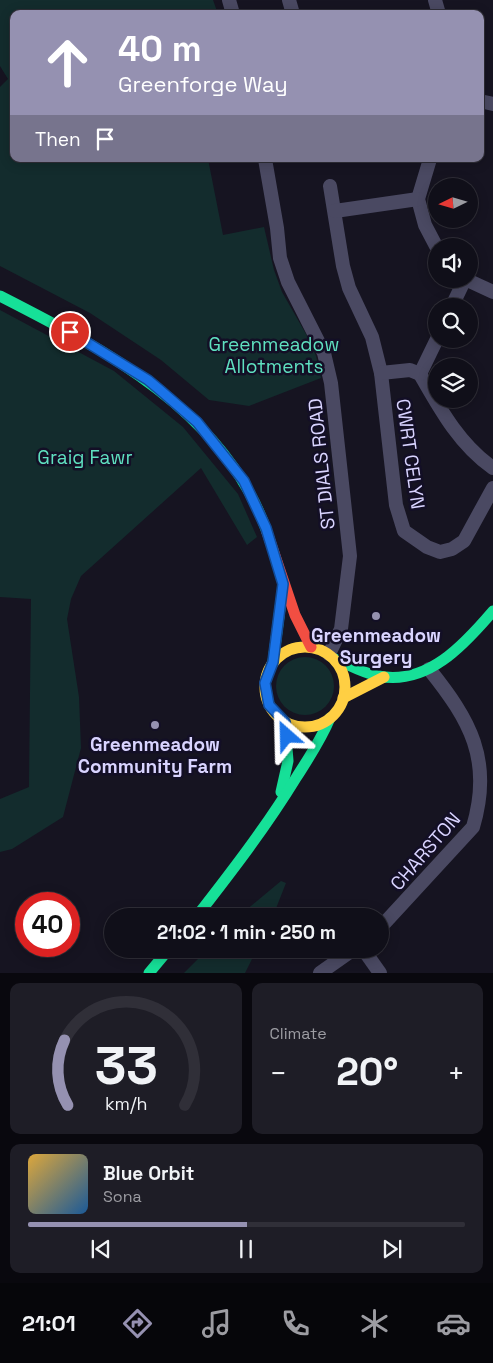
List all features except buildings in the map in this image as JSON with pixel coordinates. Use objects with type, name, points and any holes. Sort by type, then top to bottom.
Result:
[{"type":"street","name":"ST DIALS ROAD","points":[[265,162],[280,258],[288,282],[324,353],[331,383],[350,556],[341,629],[332,657]]},
{"type":"street","points":[[429,162],[418,199],[425,225],[432,238]]},
{"type":"street","name":"CWRT CELYN","points":[[330,186],[343,266],[349,288],[372,337],[381,373],[396,506],[404,531],[427,547],[440,552],[452,549],[464,541],[493,488]]},
{"type":"street","points":[[335,211],[418,199]]},
{"type":"street","points":[[478,285],[493,292]]},
{"type":"street","points":[[0,296],[70,332],[148,380],[197,422],[244,481],[266,528],[283,584],[302,632],[311,647]]},
{"type":"street","name":"CWRT CELYN","points":[[420,374],[433,348]]},
{"type":"street","name":"CWRT CELYN","points":[[381,373],[410,370],[420,374],[446,421],[480,459],[493,468]]},
{"type":"street","points":[[273,662],[283,584]]},
{"type":"street","points":[[343,698],[361,687],[384,677],[412,676],[428,669],[464,642],[493,611]]},
{"type":"street","points":[[330,718],[322,723],[303,727],[285,722],[269,705],[265,694],[267,672],[273,662],[290,649],[311,647],[384,677]]},
{"type":"street","points":[[203,908],[246,854],[323,735],[330,718],[343,698],[345,685],[342,671],[332,657]]},
{"type":"street","name":"CHARSTON","points":[[389,918],[472,827],[490,793],[489,748],[428,669]]},
{"type":"street","points":[[278,804],[288,761],[285,722]]},
{"type":"street","points":[[149,973],[162,958]]},
{"type":"street","points":[[320,973],[341,958]]},
{"type":"street","points":[[369,958],[380,973]]},
{"type":"green space","name":"Greenmeadow Allotments","points":[[0,0],[213,0],[217,10],[10,10],[10,162],[209,162],[223,235],[264,227],[274,270],[282,292],[316,356],[321,378],[249,406],[209,400],[161,360],[90,313],[0,266],[0,87],[8,79],[0,66]]},
{"type":"green space","name":"Graig Fawr","points":[[0,310],[114,371],[183,427],[238,494],[257,537],[247,545],[201,468],[81,576],[71,599],[67,619],[79,697],[81,748],[63,817],[12,849],[0,852],[0,799],[29,787],[31,599],[0,597]]},
{"type":"green space","points":[[299,657],[311,657],[326,665],[334,680],[334,692],[326,707],[311,715],[299,715],[284,707],[276,692],[276,680],[284,665]]},
{"type":"green space","points":[[281,881],[286,883],[276,908],[249,908]]},
{"type":"green space","points":[[199,958],[252,958],[245,973],[184,973]]},
{"type":"traffic: fast","points":[[0,296],[81,339],[120,363],[158,389],[192,419],[222,452],[248,490],[267,532]]},
{"type":"traffic: fast","points":[[273,662],[283,586]]},
{"type":"traffic: fast","points":[[335,659],[361,671],[378,676],[396,677],[413,675],[428,669],[457,649],[493,611]]},
{"type":"traffic: fast","points":[[203,908],[273,814],[323,734],[330,718]]},
{"type":"traffic: fast","points":[[281,792],[288,761],[285,722]]},
{"type":"traffic: fast","points":[[149,973],[162,958]]},
{"type":"traffic: slow","points":[[305,647],[320,650],[333,659],[342,672],[345,687],[342,702],[333,715],[320,724],[305,727],[290,724],[277,715],[268,702],[265,687],[268,672],[277,659],[290,650],[305,647]]},
{"type":"traffic: slow","points":[[343,698],[384,677]]},
{"type":"traffic: jam","points":[[267,532],[295,615],[311,647]]},
{"type":"place","name":"Greenmeadow Surgery","points":[[376,616]]},
{"type":"place","name":"Greenmeadow Community Farm","points":[[155,725]]},
{"type":"route","points":[[70,332],[148,380],[160,390],[197,422],[244,481],[260,512],[272,544],[283,584],[273,662],[267,672],[265,694],[269,705],[285,722],[287,736]]}]
